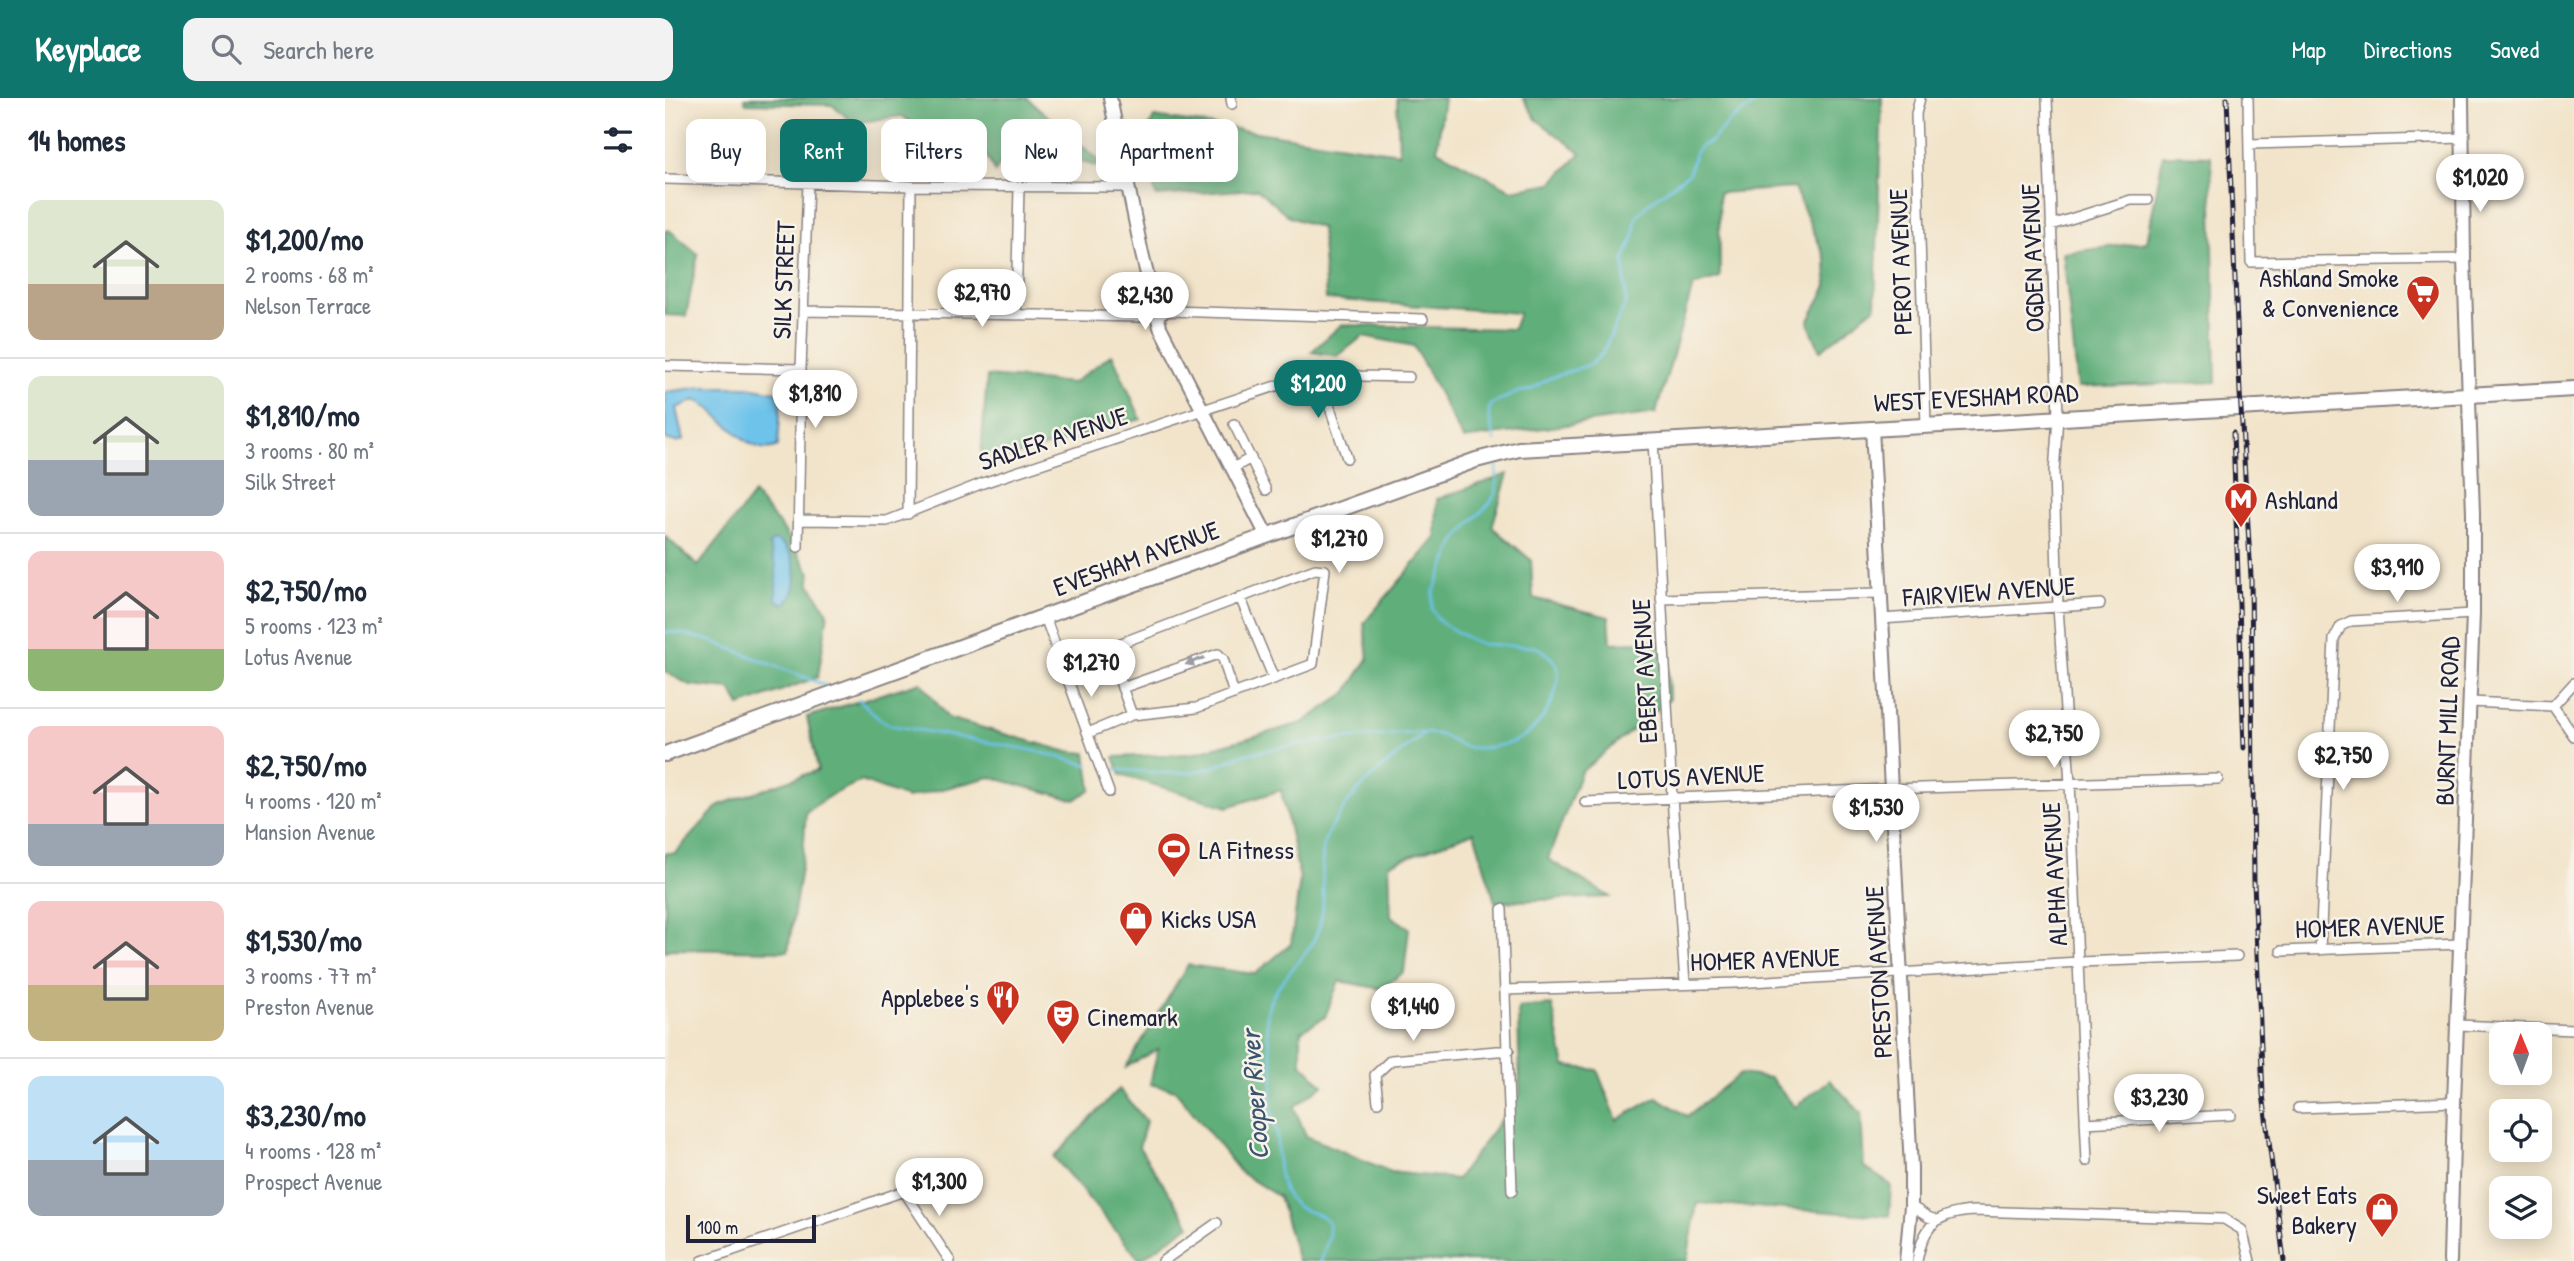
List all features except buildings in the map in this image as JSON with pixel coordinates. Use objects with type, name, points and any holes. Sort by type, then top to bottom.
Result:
[{"type":"main road","name":"WEST EVESHAM ROAD","points":[[1486,457],[1519,449],[1653,440],[2574,389]]},
{"type":"main road","name":"EVESHAM AVENUE","points":[[665,754],[1486,457]]},
{"type":"street","points":[[1110,98],[1160,327],[1267,536]]},
{"type":"street","name":"PEROT AVENUE","points":[[1920,98],[1916,114],[1926,425]]},
{"type":"street","name":"OGDEN AVENUE","points":[[2047,98],[2058,417]]},
{"type":"street","points":[[2248,98],[2251,262],[2464,259]]},
{"type":"street","name":"BURNT MILL ROAD","points":[[2450,1261],[2473,614],[2462,98]]},
{"type":"street","points":[[2249,144],[2464,138]]},
{"type":"street","points":[[665,179],[911,186],[1129,187]]},
{"type":"street","name":"SILK STREET","points":[[798,547],[808,183]]},
{"type":"street","points":[[908,514],[911,186]]},
{"type":"street","points":[[1016,314],[1019,187]]},
{"type":"street","points":[[2051,225],[2130,200],[2148,200]]},
{"type":"street","points":[[804,311],[1142,317],[1171,311],[1423,319]]},
{"type":"street","points":[[665,366],[801,369]]},
{"type":"street","points":[[1347,458],[1318,372],[1409,377]]},
{"type":"street","name":"SADLER AVENUE","points":[[799,520],[887,521],[983,483],[1318,372]]},
{"type":"street","name":"ALPHA AVENUE","points":[[2058,417],[2054,472],[2058,607],[2070,783],[2087,1161]]},
{"type":"street","points":[[1234,424],[1266,490]]},
{"type":"street","name":"PRESTON AVENUE","points":[[1872,428],[1889,789],[1902,973],[1911,1213],[1906,1261]]},
{"type":"street","name":"EBERT AVENUE","points":[[1653,440],[1685,983]]},
{"type":"street","points":[[1233,468],[1251,458]]},
{"type":"street","points":[[1088,733],[1132,715],[1196,708],[1313,664],[1325,570],[1315,569],[1108,648],[1132,715]]},
{"type":"street","name":"FAIRVIEW AVENUE","points":[[1661,598],[1879,593]]},
{"type":"street","points":[[1240,597],[1274,679]]},
{"type":"street","name":"FAIRVIEW AVENUE","points":[[1881,619],[2099,604]]},
{"type":"street","points":[[2320,950],[2334,639],[2339,629],[2351,621],[2473,614]]},
{"type":"street","points":[[1045,617],[1109,792]]},
{"type":"street","points":[[1122,688],[1218,654],[1223,659],[1234,694]]},
{"type":"street","points":[[2553,706],[2574,683]]},
{"type":"street","points":[[2470,702],[2553,706]]},
{"type":"street","points":[[2553,706],[2574,736]]},
{"type":"street","name":"LOTUS AVENUE","points":[[1585,802],[2218,779]]},
{"type":"street","points":[[1502,909],[1512,1191]]},
{"type":"street","name":"HOMER AVENUE","points":[[2281,950],[2461,944]]},
{"type":"street","name":"HOMER AVENUE","points":[[1505,990],[1735,983],[2079,962],[2237,956]]},
{"type":"street","points":[[2458,1025],[2574,1030]]},
{"type":"street","points":[[1378,1102],[1375,1075],[1391,1060],[1509,1050]]},
{"type":"street","points":[[2298,1108],[2454,1102]]},
{"type":"street","points":[[2085,1123],[2231,1115]]},
{"type":"street","points":[[702,1261],[904,1191],[950,1261]]},
{"type":"street","points":[[1917,1261],[1925,1234],[1937,1220],[1957,1212],[1974,1211],[2219,1218],[2233,1222],[2242,1230],[2250,1261]]},
{"type":"street","points":[[1911,1213],[1937,1220]]},
{"type":"street","points":[[1911,1213],[1925,1234]]},
{"type":"street","points":[[1163,1261],[1217,1223]]},
{"type":"green space","points":[[744,98],[1027,98],[1051,119],[1001,119],[1001,162],[995,172],[987,157],[987,119],[906,119],[902,116],[867,121],[849,119],[832,105],[746,103]]},
{"type":"green space","points":[[1397,98],[1444,98],[1437,150],[1511,190],[1552,183],[1581,153],[1536,119],[1523,98],[1882,98],[1875,307],[1820,351],[1808,322],[1827,286],[1826,259],[1794,188],[1719,193],[1720,278],[1693,286],[1656,413],[1463,439],[1414,346],[1363,336],[1338,356],[1311,352],[1341,325],[1513,329],[1519,313],[1326,299],[1321,228],[1290,217],[1257,189],[1156,196],[1153,182],[1238,182],[1238,129],[1399,153]]},
{"type":"green space","points":[[1082,146],[1096,158],[1096,166],[1082,161]]},
{"type":"green space","points":[[2163,155],[2211,156],[2216,382],[2078,387],[2063,253],[2147,242]]},
{"type":"green space","points":[[669,230],[698,254],[686,316],[665,315],[665,231]]},
{"type":"green space","points":[[1112,354],[1141,419],[1001,460],[981,455],[987,376],[1073,383]]},
{"type":"green space","points":[[1508,474],[1492,527],[1531,560],[1533,598],[1609,617],[1611,643],[1667,641],[1669,700],[1581,772],[1548,859],[1610,897],[1495,902],[1474,832],[1389,864],[1391,916],[1409,928],[1404,972],[1381,989],[1339,981],[1325,1017],[1301,1031],[1301,1063],[1323,1085],[1294,1107],[1306,1136],[1391,1172],[1457,1179],[1520,1094],[1518,1008],[1552,1005],[1565,1066],[1597,1070],[1617,1120],[1657,1097],[1687,1116],[1740,1074],[1770,1078],[1795,1107],[1830,1080],[1861,1113],[1864,1167],[1891,1185],[1889,1216],[1697,1203],[1687,1261],[1298,1261],[1279,1197],[1241,1173],[1175,1090],[1150,1084],[1158,1049],[1126,1067],[1188,965],[1255,974],[1291,944],[1300,879],[1281,790],[1228,807],[1121,775],[1114,757],[1191,754],[1302,723],[1346,693],[1368,659],[1364,623],[1436,538],[1437,499]]},
{"type":"green space","points":[[754,494],[785,532],[810,573],[810,584],[828,613],[818,677],[740,706],[730,689],[690,685],[665,672],[665,536],[698,566]]},
{"type":"green space","points":[[921,682],[948,718],[1065,751],[1086,753],[1091,789],[1075,800],[990,777],[907,798],[861,781],[831,795],[806,812],[803,855],[788,951],[665,951],[665,853],[675,853],[719,805],[818,770],[807,717]]},
{"type":"green space","points":[[1119,1089],[1146,1121],[1139,1147],[1190,1225],[1140,1260],[1054,1157]]},
{"type":"water","points":[[702,387],[748,387],[776,392],[781,399],[778,446],[767,449],[745,440],[705,405],[695,400],[676,408],[683,440],[676,442],[665,439],[665,392]]},
{"type":"water","points":[[774,540],[788,550],[795,569],[794,590],[784,604],[776,600],[776,566],[769,545]]},
{"type":"waterway","name":"Cooper River","points":[[1495,441],[1489,417],[1492,404],[1518,392],[1530,390],[1550,378],[1591,364],[1602,354],[1626,303],[1624,261],[1634,235],[1636,217],[1650,202],[1689,173],[1695,153],[1701,146],[1710,142],[1730,121],[1763,98]]},
{"type":"waterway","name":"Cooper River","points":[[1115,769],[1163,773],[1199,771],[1240,756],[1267,750],[1406,733],[1436,734],[1466,747],[1486,748],[1512,742],[1532,730],[1553,699],[1558,675],[1557,664],[1536,647],[1482,644],[1473,641],[1443,624],[1432,609],[1433,593],[1455,542],[1496,493],[1497,466]]},
{"type":"waterway","points":[[665,632],[711,641],[827,686]]},
{"type":"waterway","points":[[859,699],[878,718],[890,725],[1032,750],[1088,765]]},
{"type":"waterway","name":"Cooper River","points":[[1321,1261],[1329,1236],[1328,1222],[1296,1206],[1287,1195],[1280,1179],[1271,1104],[1273,1071],[1267,1031],[1268,1009],[1277,989],[1306,953],[1317,933],[1323,902],[1323,849],[1330,830],[1364,784],[1423,735]]},
{"type":"railway","points":[[2227,98],[2251,577],[2254,882],[2263,1094],[2284,1261]]},
{"type":"railway","points":[[2233,433],[2244,748]]},
{"type":"place","name":"Ashland Smoke & Convenience","points":[[2423,322]]},
{"type":"place","name":"Ashland","points":[[2241,529]]},
{"type":"place","name":"LA Fitness","points":[[1174,879]]},
{"type":"place","name":"Kicks USA","points":[[1136,948]]},
{"type":"place","name":"Applebee's","points":[[1003,1027]]},
{"type":"place","name":"Cinemark","points":[[1063,1046]]},
{"type":"place","name":"Sweet Eats Bakery","points":[[2382,1239]]}]
